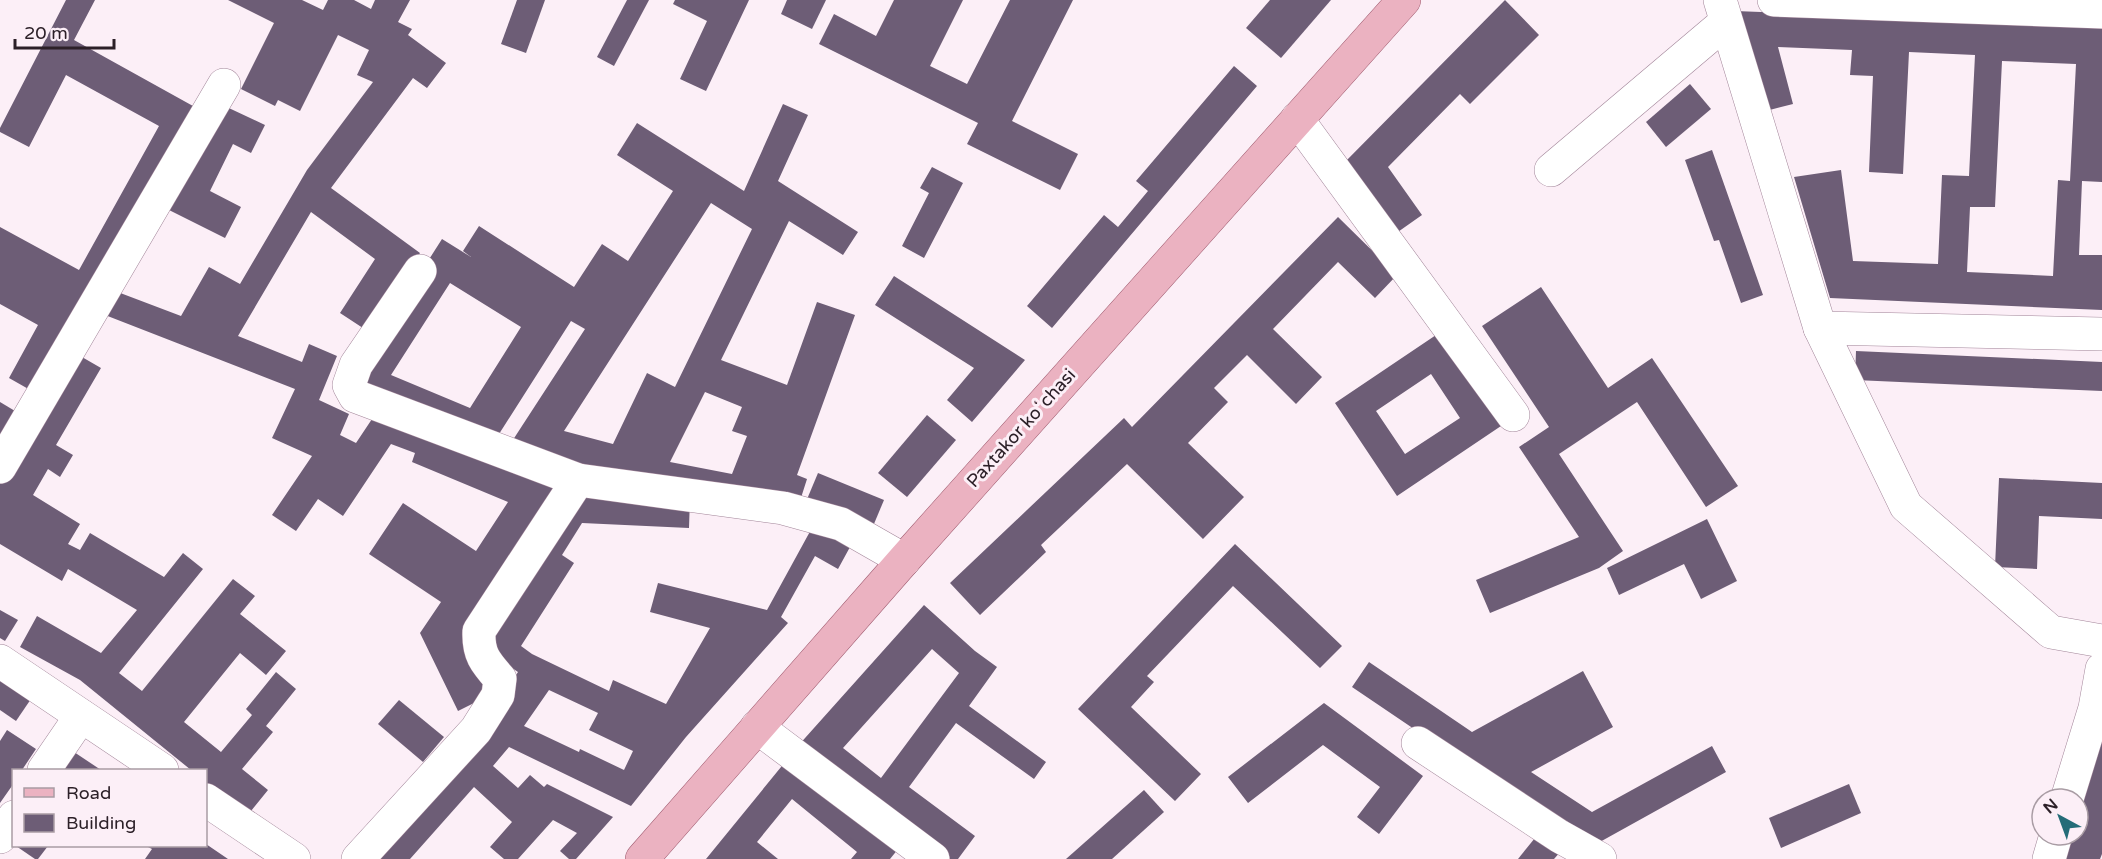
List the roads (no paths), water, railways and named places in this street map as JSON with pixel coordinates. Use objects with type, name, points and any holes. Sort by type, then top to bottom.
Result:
[{"type":"main road","name":"Paxtakor koʻchasi","points":[[642,859],[904,560],[1404,0]]},
{"type":"street","points":[[1774,0],[2102,12]]},
{"type":"street","points":[[1551,170],[1723,11],[1820,328],[1906,506],[2051,632],[2102,641]]},
{"type":"street","points":[[0,467],[224,85]]},
{"type":"street","points":[[1297,119],[1513,415]]},
{"type":"street","points":[[420,271],[356,365],[349,385],[355,396],[578,480],[783,508],[841,525],[904,560]]},
{"type":"street","points":[[1820,328],[2102,334]]},
{"type":"street","points":[[358,859],[476,730],[498,695],[500,679],[478,648],[479,631],[578,480]]},
{"type":"street","points":[[0,661],[159,769]]},
{"type":"street","points":[[2071,787],[2098,709],[2102,669]]},
{"type":"street","points":[[45,769],[81,716]]},
{"type":"street","points":[[758,727],[933,859]]},
{"type":"street","points":[[1418,743],[1559,836],[1600,859]]},
{"type":"street","points":[[207,801],[294,859]]},
{"type":"street","points":[[0,837],[12,820]]}]
